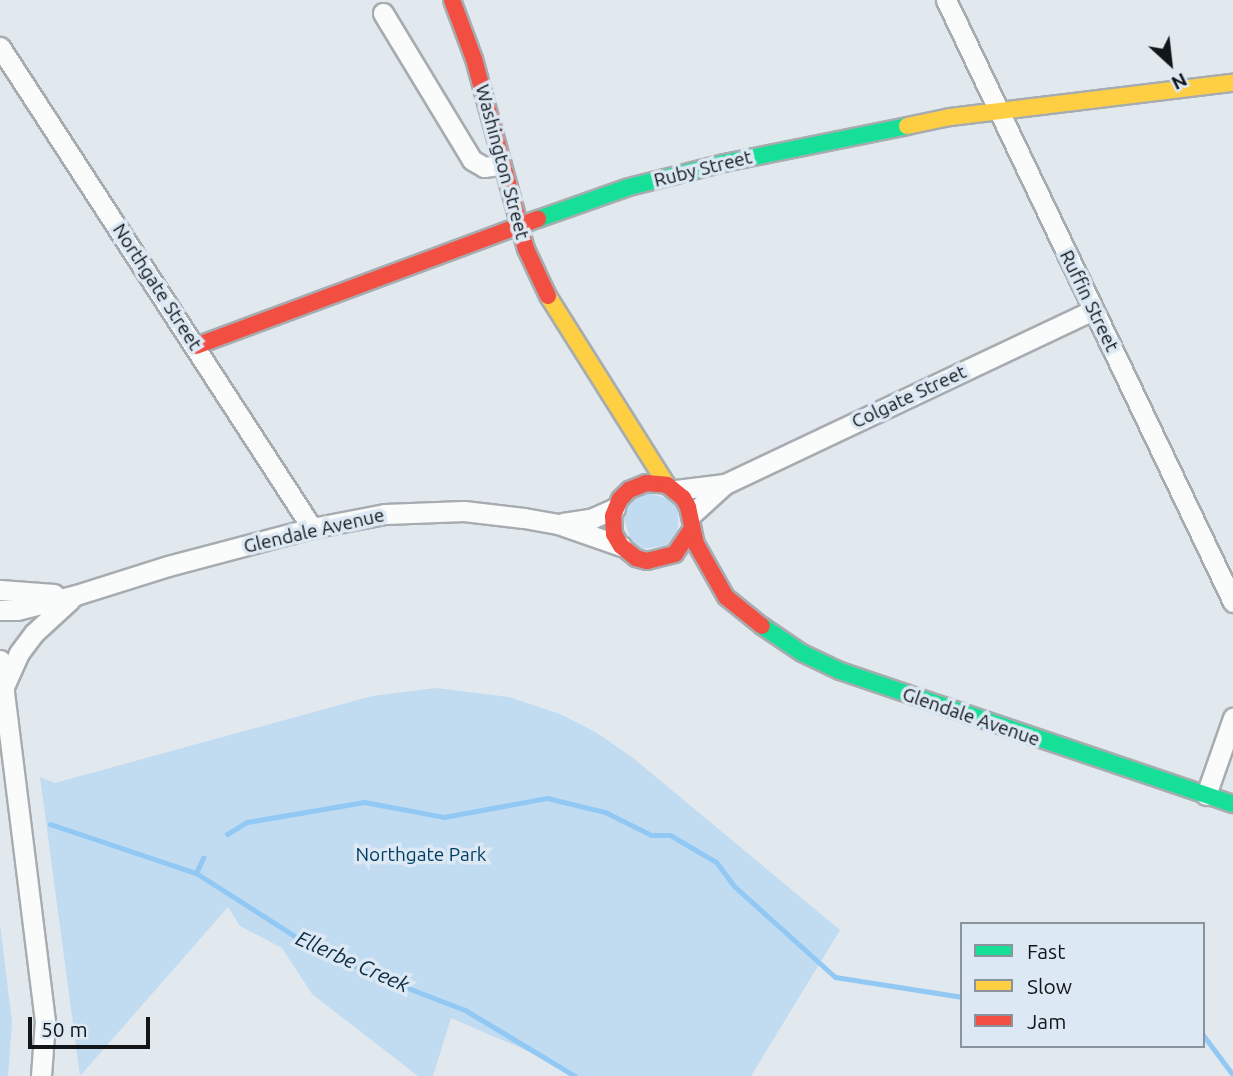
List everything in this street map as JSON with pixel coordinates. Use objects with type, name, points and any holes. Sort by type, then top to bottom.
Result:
[{"type":"street","name":"Washington Street","points":[[452,0],[477,71],[517,226],[542,287],[628,426],[671,488]]},
{"type":"street","name":"Ruffin Street","points":[[946,0],[1233,602]]},
{"type":"street","points":[[383,13],[472,160],[484,167],[501,165]]},
{"type":"street","name":"Northgate Street","points":[[0,47],[312,528]]},
{"type":"street","name":"Ruby Street","points":[[196,346],[629,187],[724,163],[897,126],[1233,83]]},
{"type":"street","name":"Colgate Street","points":[[671,488],[725,484],[1093,310]]},
{"type":"street","name":"Washington Street","points":[[628,426],[630,456]]},
{"type":"street","points":[[620,501],[646,483],[671,488],[684,498],[691,523],[682,548],[668,564],[636,558],[621,546],[613,525],[620,501],[629,476]]},
{"type":"street","name":"Colgate Street","points":[[691,523],[725,484]]},
{"type":"street","name":"Glendale Avenue","points":[[558,524],[593,517],[620,501]]},
{"type":"street","name":"Glendale Avenue","points":[[0,610],[17,610],[312,528],[385,514],[464,511],[558,524],[621,546]]},
{"type":"street","name":"Glendale Avenue","points":[[691,523],[705,562],[726,597]]},
{"type":"street","name":"Glendale Avenue","points":[[697,579],[726,597],[778,638],[840,671],[954,712],[1233,804]]},
{"type":"street","name":"Glendale Avenue","points":[[0,590],[76,595]]},
{"type":"street","points":[[1,688],[19,653],[34,633],[76,595]]},
{"type":"street","points":[[0,660],[1,688],[45,1021],[41,1076]]},
{"type":"street","points":[[1206,795],[1233,718]]},
{"type":"green space","points":[[642,491],[679,502],[677,544],[634,550],[621,511]]},
{"type":"green space","name":"Northgate Park","points":[[436,688],[509,697],[560,714],[597,733],[633,758],[840,930],[751,1076],[570,1076],[567,1068],[451,1018],[433,1076],[418,1076],[312,994],[282,948],[240,926],[228,907],[80,1076],[40,777],[55,783],[372,696]]},
{"type":"green space","points":[[0,924],[12,1022],[8,1076],[0,1076]]},
{"type":"waterway","points":[[227,834],[247,822],[364,802],[444,817],[547,798],[605,812],[651,835],[670,835],[716,862],[734,886],[835,977],[960,997]]},
{"type":"waterway","name":"Ellerbe Creek","points":[[50,824],[196,873],[307,944],[379,977],[465,1010],[575,1076]]},
{"type":"waterway","points":[[196,873],[203,858]]},
{"type":"waterway","points":[[1205,1038],[1233,1075]]},
{"type":"traffic: fast","points":[[538,219],[629,187],[724,163],[907,126]]},
{"type":"traffic: fast","points":[[762,626],[802,653],[840,671],[1233,804]]},
{"type":"traffic: slow","points":[[907,126],[950,117],[1233,83]]},
{"type":"traffic: slow","points":[[548,296],[667,485]]},
{"type":"traffic: jam","points":[[452,0],[474,59],[526,249],[548,296]]},
{"type":"traffic: jam","points":[[196,346],[538,219]]},
{"type":"traffic: jam","points":[[691,530],[675,554],[647,561],[636,558],[621,546],[614,534],[613,516],[620,499],[629,490],[646,483],[667,485],[683,498],[688,507],[696,544],[726,597],[762,626]]}]
